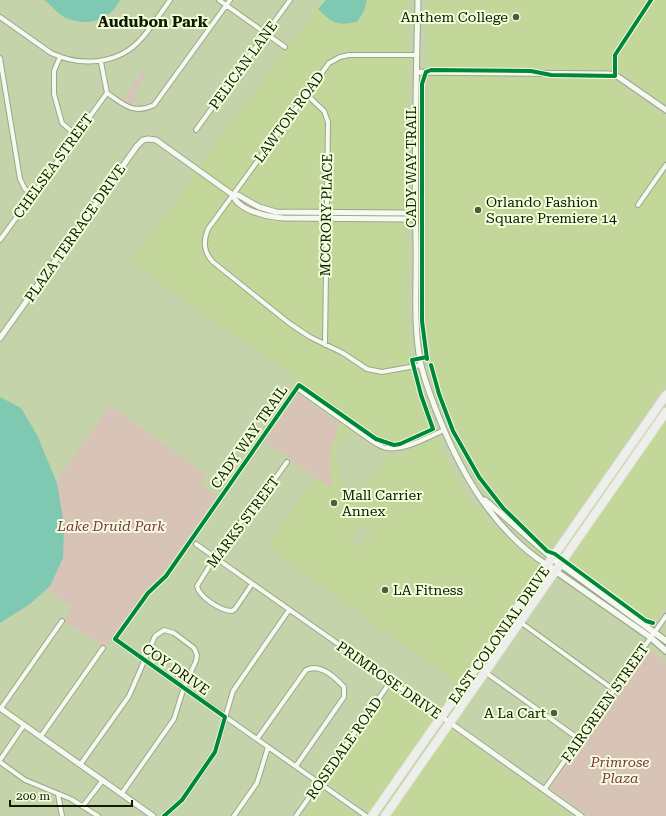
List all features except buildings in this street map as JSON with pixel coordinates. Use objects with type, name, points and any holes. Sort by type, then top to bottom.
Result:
[{"type":"highway","name":"EAST COLONIAL DRIVE","points":[[372,816],[666,395]]},
{"type":"highway","name":"EAST COLONIAL DRIVE","points":[[385,816],[666,412]]},
{"type":"highway","points":[[639,451],[639,441],[652,422],[652,415]]},
{"type":"highway","points":[[603,503],[603,495],[632,453],[632,443]]},
{"type":"main road","points":[[552,558],[558,567],[650,637],[666,651]]},
{"type":"main road","points":[[547,565],[558,567],[666,641]]},
{"type":"street","points":[[0,17],[60,57],[84,62],[101,62],[133,47],[142,39],[170,0]]},
{"type":"street","points":[[219,0],[285,47]]},
{"type":"street","points":[[101,62],[107,93],[128,108],[134,109],[154,105],[230,0]]},
{"type":"street","name":"PELICAN LANE","points":[[196,130],[267,34],[290,0]]},
{"type":"street","points":[[418,0],[416,55],[415,217],[417,333],[428,392],[457,460],[479,496],[491,513],[515,539],[530,553],[547,565]]},
{"type":"street","points":[[0,26],[4,21]]},
{"type":"street","name":"LAWTON ROAD","points":[[325,345],[289,323],[215,264],[208,256],[205,247],[208,229],[327,66],[340,57],[353,54],[416,55]]},
{"type":"street","points":[[60,57],[54,71],[54,94],[62,123],[76,135]]},
{"type":"street","points":[[0,58],[20,178],[22,185],[32,194]]},
{"type":"street","points":[[416,72],[606,74],[620,78],[666,110]]},
{"type":"street","name":"CHELSEA STREET","points":[[0,240],[107,93]]},
{"type":"street","name":"MCCRORY PLACE","points":[[306,94],[324,112],[328,122],[325,345]]},
{"type":"street","name":"PLAZA TERRACE DRIVE","points":[[0,338],[139,143],[148,139],[156,140],[233,195]]},
{"type":"street","points":[[638,204],[666,165]]},
{"type":"street","points":[[233,195],[236,201],[246,208],[268,216],[283,218],[326,215],[407,219],[415,217]]},
{"type":"street","points":[[325,345],[372,370],[392,371],[422,365]]},
{"type":"street","points":[[297,388],[375,443],[385,448],[395,449],[407,446],[444,430]]},
{"type":"street","name":"MARKS STREET","points":[[252,584],[235,609],[232,611],[222,609],[200,594],[197,586],[198,582],[227,538],[260,500],[287,462]]},
{"type":"street","points":[[479,496],[552,558]]},
{"type":"street","name":"PRIMROSE DRIVE","points":[[196,544],[581,816]]},
{"type":"street","points":[[164,816],[182,800],[215,752],[233,691],[289,610]]},
{"type":"street","points":[[512,616],[614,690]]},
{"type":"street","name":"FAIRGREEN STREET","points":[[544,790],[666,616]]},
{"type":"street","points":[[62,621],[1,708],[154,816]]},
{"type":"street","points":[[80,764],[134,686],[144,659],[155,636],[164,630],[174,633],[194,648],[197,655],[196,661],[184,687],[174,719],[122,793]]},
{"type":"street","name":"COY DRIVE","points":[[115,638],[366,816]]},
{"type":"street","points":[[41,736],[103,648]]},
{"type":"street","points":[[481,661],[485,672],[579,740]]},
{"type":"street","points":[[257,739],[306,670],[312,667],[322,669],[340,683],[345,691],[344,697],[296,766]]},
{"type":"street","name":"ROSEDALE ROAD","points":[[296,816],[391,681]]},
{"type":"street","points":[[24,725],[0,761],[25,780],[84,806],[98,816]]},
{"type":"street","points":[[234,816],[257,784],[268,746]]},
{"type":"street","points":[[84,806],[103,780]]},
{"type":"street","points":[[58,794],[62,816]]},
{"type":"shaded area","points":[[322,0],[408,0],[406,319],[411,362],[421,398],[432,429],[395,445],[387,443],[131,262]]},
{"type":"shaded area","points":[[428,0],[666,0],[666,105],[622,73],[615,81],[666,118],[666,383],[624,441],[623,447],[550,550],[511,516],[480,477],[452,427],[441,400],[432,366],[426,324],[425,268]]},
{"type":"shaded area","points":[[666,420],[666,603],[660,615],[653,620],[647,618],[567,562]]},
{"type":"shaded area","points":[[339,423],[354,434],[343,439],[336,455],[339,474],[345,486],[359,494],[387,456],[401,455],[436,438],[470,502],[540,568],[458,684],[267,546],[315,477],[329,487],[333,481],[329,458]],"holes":[[[380,509],[385,513],[359,550],[358,547],[350,541],[361,525],[369,530],[382,512]]]},
{"type":"shaded area","points":[[391,689],[433,718],[433,721],[370,812],[327,781]]},
{"type":"shaded area","points":[[451,730],[572,816],[389,816]]},
{"type":"shaded area","points":[[321,791],[341,806],[356,816],[303,816]]},
{"type":"green space","points":[[143,70],[147,75],[134,92],[138,95],[131,105],[123,99]]},
{"type":"green space","points":[[297,394],[339,423],[329,458],[330,473],[333,481],[329,487],[264,440]]},
{"type":"green space","name":"Lake Druid Park","points":[[110,406],[207,475],[201,484],[218,496],[162,575],[144,594],[104,648],[64,620],[72,607],[2,557]]},
{"type":"green space","name":"Primrose Plaza","points":[[649,649],[666,665],[666,816],[589,816],[550,788]]},
{"type":"water","points":[[44,0],[120,0],[116,7],[104,17],[89,22],[81,22],[66,18]]},
{"type":"water","points":[[326,0],[367,0],[364,11],[357,22],[344,24],[327,18],[318,9]]},
{"type":"water","points":[[0,397],[21,408],[37,435],[57,483],[64,525],[63,558],[50,586],[30,604],[0,623]]},
{"type":"cycle path","points":[[615,76],[615,55],[651,0]]},
{"type":"cycle path","points":[[426,72],[431,70],[531,71],[551,75],[615,76]]},
{"type":"cycle path","name":"CADY WAY TRAIL","points":[[426,72],[422,84],[422,321],[427,359]]},
{"type":"cycle path","name":"CADY WAY TRAIL","points":[[164,816],[182,800],[215,752],[225,717],[115,639],[148,593],[166,576],[299,385],[376,439],[394,445],[400,444],[433,429],[421,395],[412,360],[427,357]]},
{"type":"cycle path","points":[[431,365],[439,394],[453,431],[479,477],[503,508],[547,551],[555,554],[646,621],[653,623]]},
{"type":"place","name":"Anthem College","points":[[516,17]]},
{"type":"place","name":"Orlando Fashion Square Premiere 14","points":[[478,210]]},
{"type":"place","name":"Mall Carrier Annex","points":[[334,503]]},
{"type":"place","name":"LA Fitness","points":[[385,590]]},
{"type":"place","name":"A La Cart","points":[[554,713]]},
{"type":"district","name":"Audubon Park","points":[[153,22]]}]
